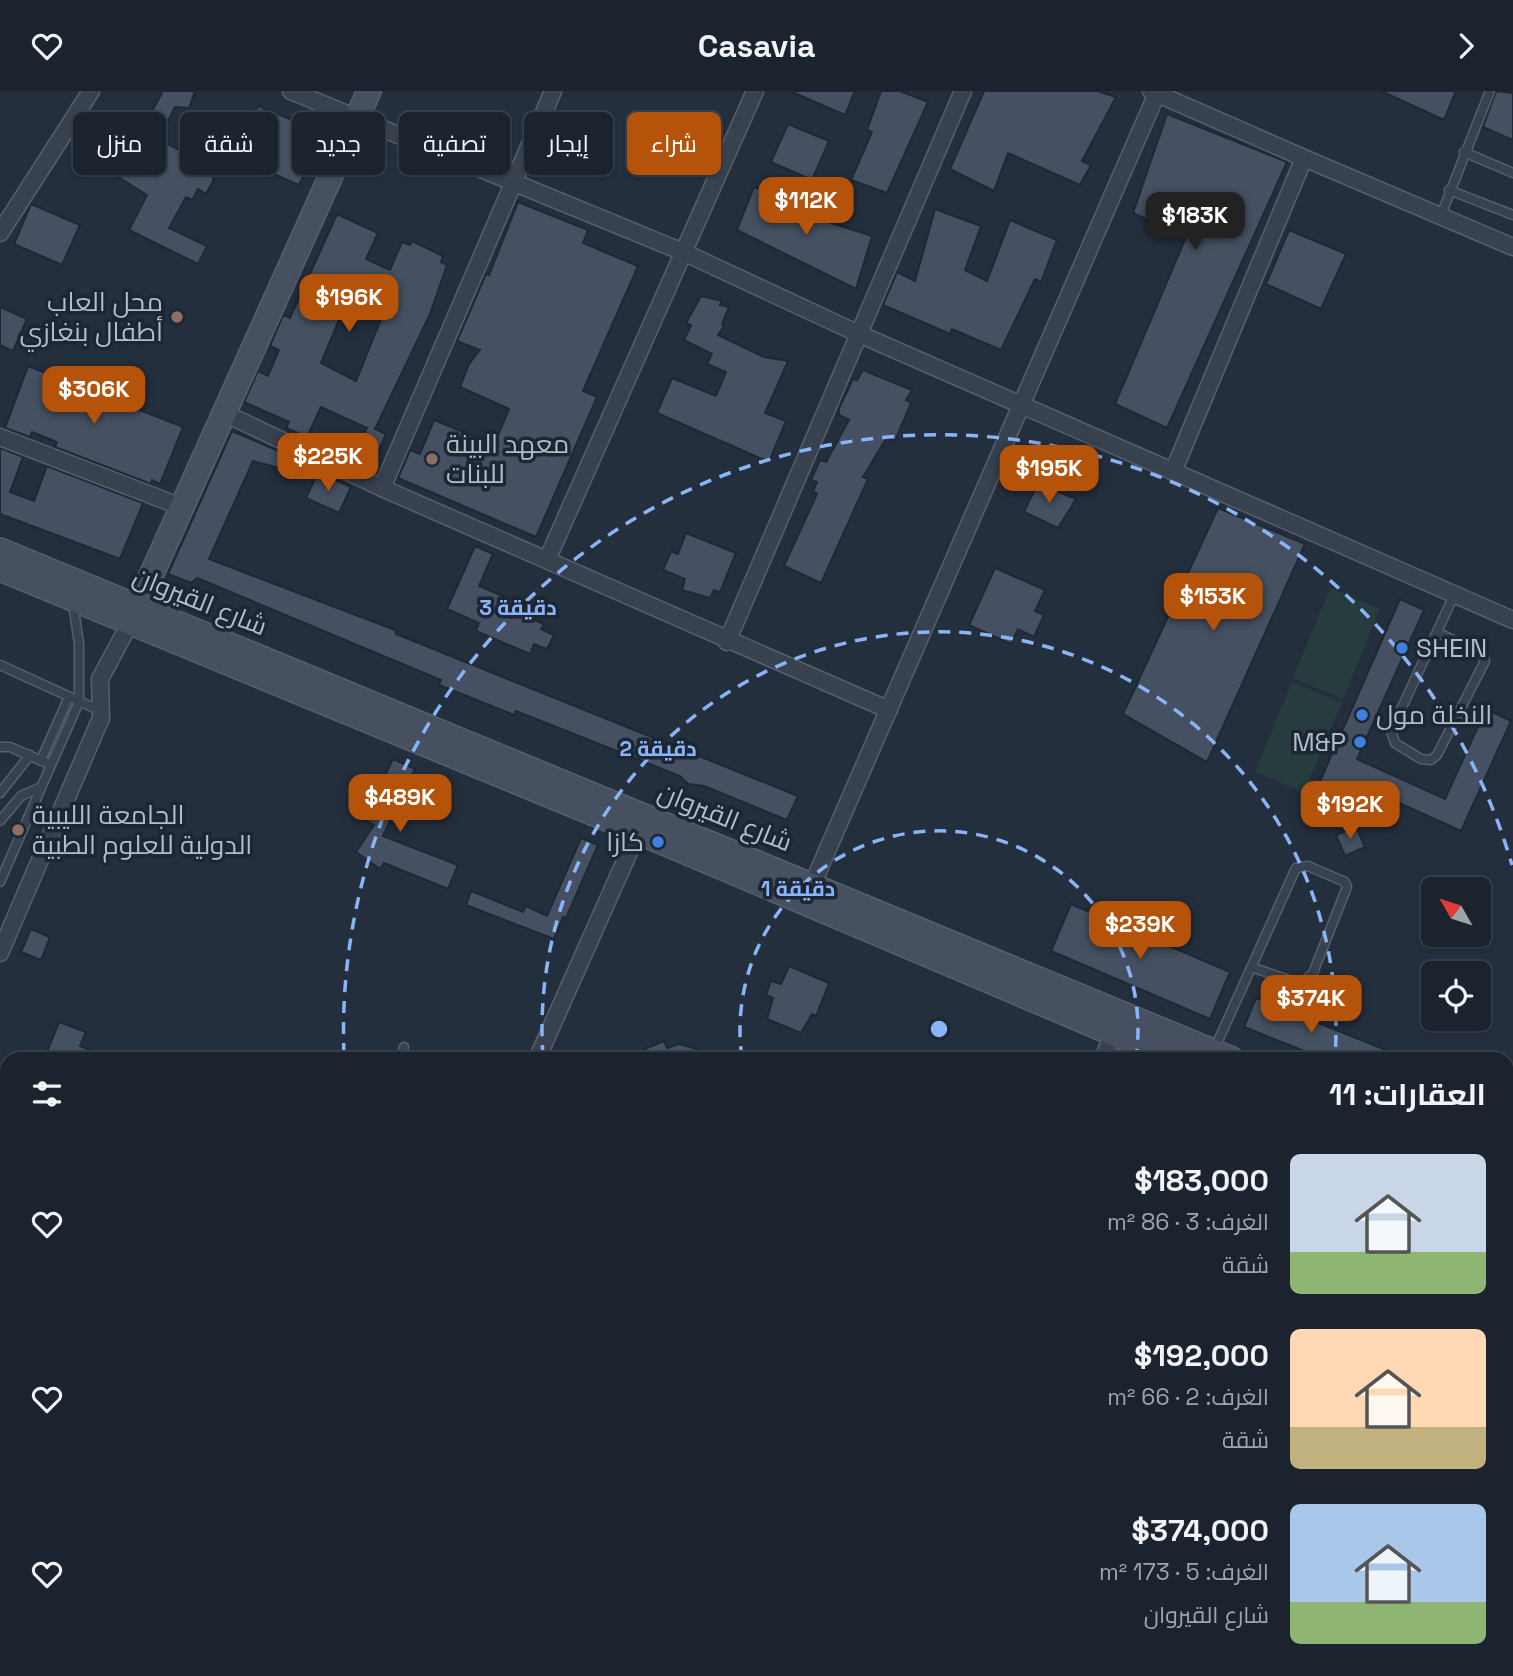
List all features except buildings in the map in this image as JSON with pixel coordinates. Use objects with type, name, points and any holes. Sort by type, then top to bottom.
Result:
[{"type":"main road","points":[[359,112],[369,91]]},
{"type":"main road","points":[[134,615],[331,175]]},
{"type":"main road","name":"شارع القيروان","points":[[0,550],[134,615],[638,832],[1116,1024],[1213,1052]]},
{"type":"main road","name":"شارع القيروان","points":[[0,569],[72,598],[134,615],[813,883],[1116,1024],[1162,1052]]},
{"type":"street","points":[[0,233],[91,91]]},
{"type":"street","points":[[291,91],[344,112]]},
{"type":"street","points":[[382,488],[553,91]]},
{"type":"street","points":[[547,560],[755,91]]},
{"type":"street","points":[[727,642],[963,91]]},
{"type":"street","points":[[813,883],[1155,92],[1513,247]]},
{"type":"street","points":[[385,129],[683,252],[859,334],[1318,538],[1455,593],[1513,620]]},
{"type":"street","points":[[1173,473],[1304,158]]},
{"type":"street","points":[[224,413],[382,488],[727,642],[889,710]]},
{"type":"street","points":[[0,437],[182,507]]},
{"type":"street","points":[[0,953],[103,712],[100,679],[134,615]]},
{"type":"street","points":[[540,1052],[638,832]]},
{"type":"street","points":[[1105,1052],[1116,1024]]},
{"type":"lane","points":[[1441,215],[1490,91]]},
{"type":"lane","points":[[1464,152],[1513,173]]},
{"type":"lane","points":[[1450,190],[1513,215]]},
{"type":"lane","points":[[1437,632],[1481,654],[1485,661],[1437,755],[1431,760],[1421,759],[1395,743],[1391,731],[1455,593]]},
{"type":"lane","points":[[0,882],[79,702],[79,644],[72,598]]},
{"type":"lane","points":[[0,665],[103,712]]},
{"type":"lane","points":[[41,760],[69,697]]},
{"type":"lane","points":[[0,747],[10,747],[51,765]]},
{"type":"lane","points":[[0,793],[30,755]]},
{"type":"lane","points":[[0,821],[21,796],[41,787]]},
{"type":"lane","points":[[1224,1052],[1251,967],[1296,868],[1308,866],[1345,882],[1347,887],[1312,973],[1301,984],[1251,967]]},
{"type":"lane","points":[[402,1052],[404,1047]]},
{"type":"green space","points":[[1330,588],[1380,609],[1343,699],[1293,678]]},
{"type":"green space","points":[[1292,682],[1342,703],[1304,792],[1255,772]]},
{"type":"place","name":"محل العاب أطفال بنغازي","points":[[177,317]]},
{"type":"place","name":"معهد البينة للبنات","points":[[432,459]]},
{"type":"place","name":"SHEIN","points":[[1402,648]]},
{"type":"place","name":"النخلة مول","points":[[1362,715]]},
{"type":"place","name":"M&P","points":[[1360,742]]},
{"type":"place","name":"الجامعة الليبية الدولية للعلوم الطبية","points":[[18,830]]},
{"type":"place","name":"كازا","points":[[658,842]]}]
